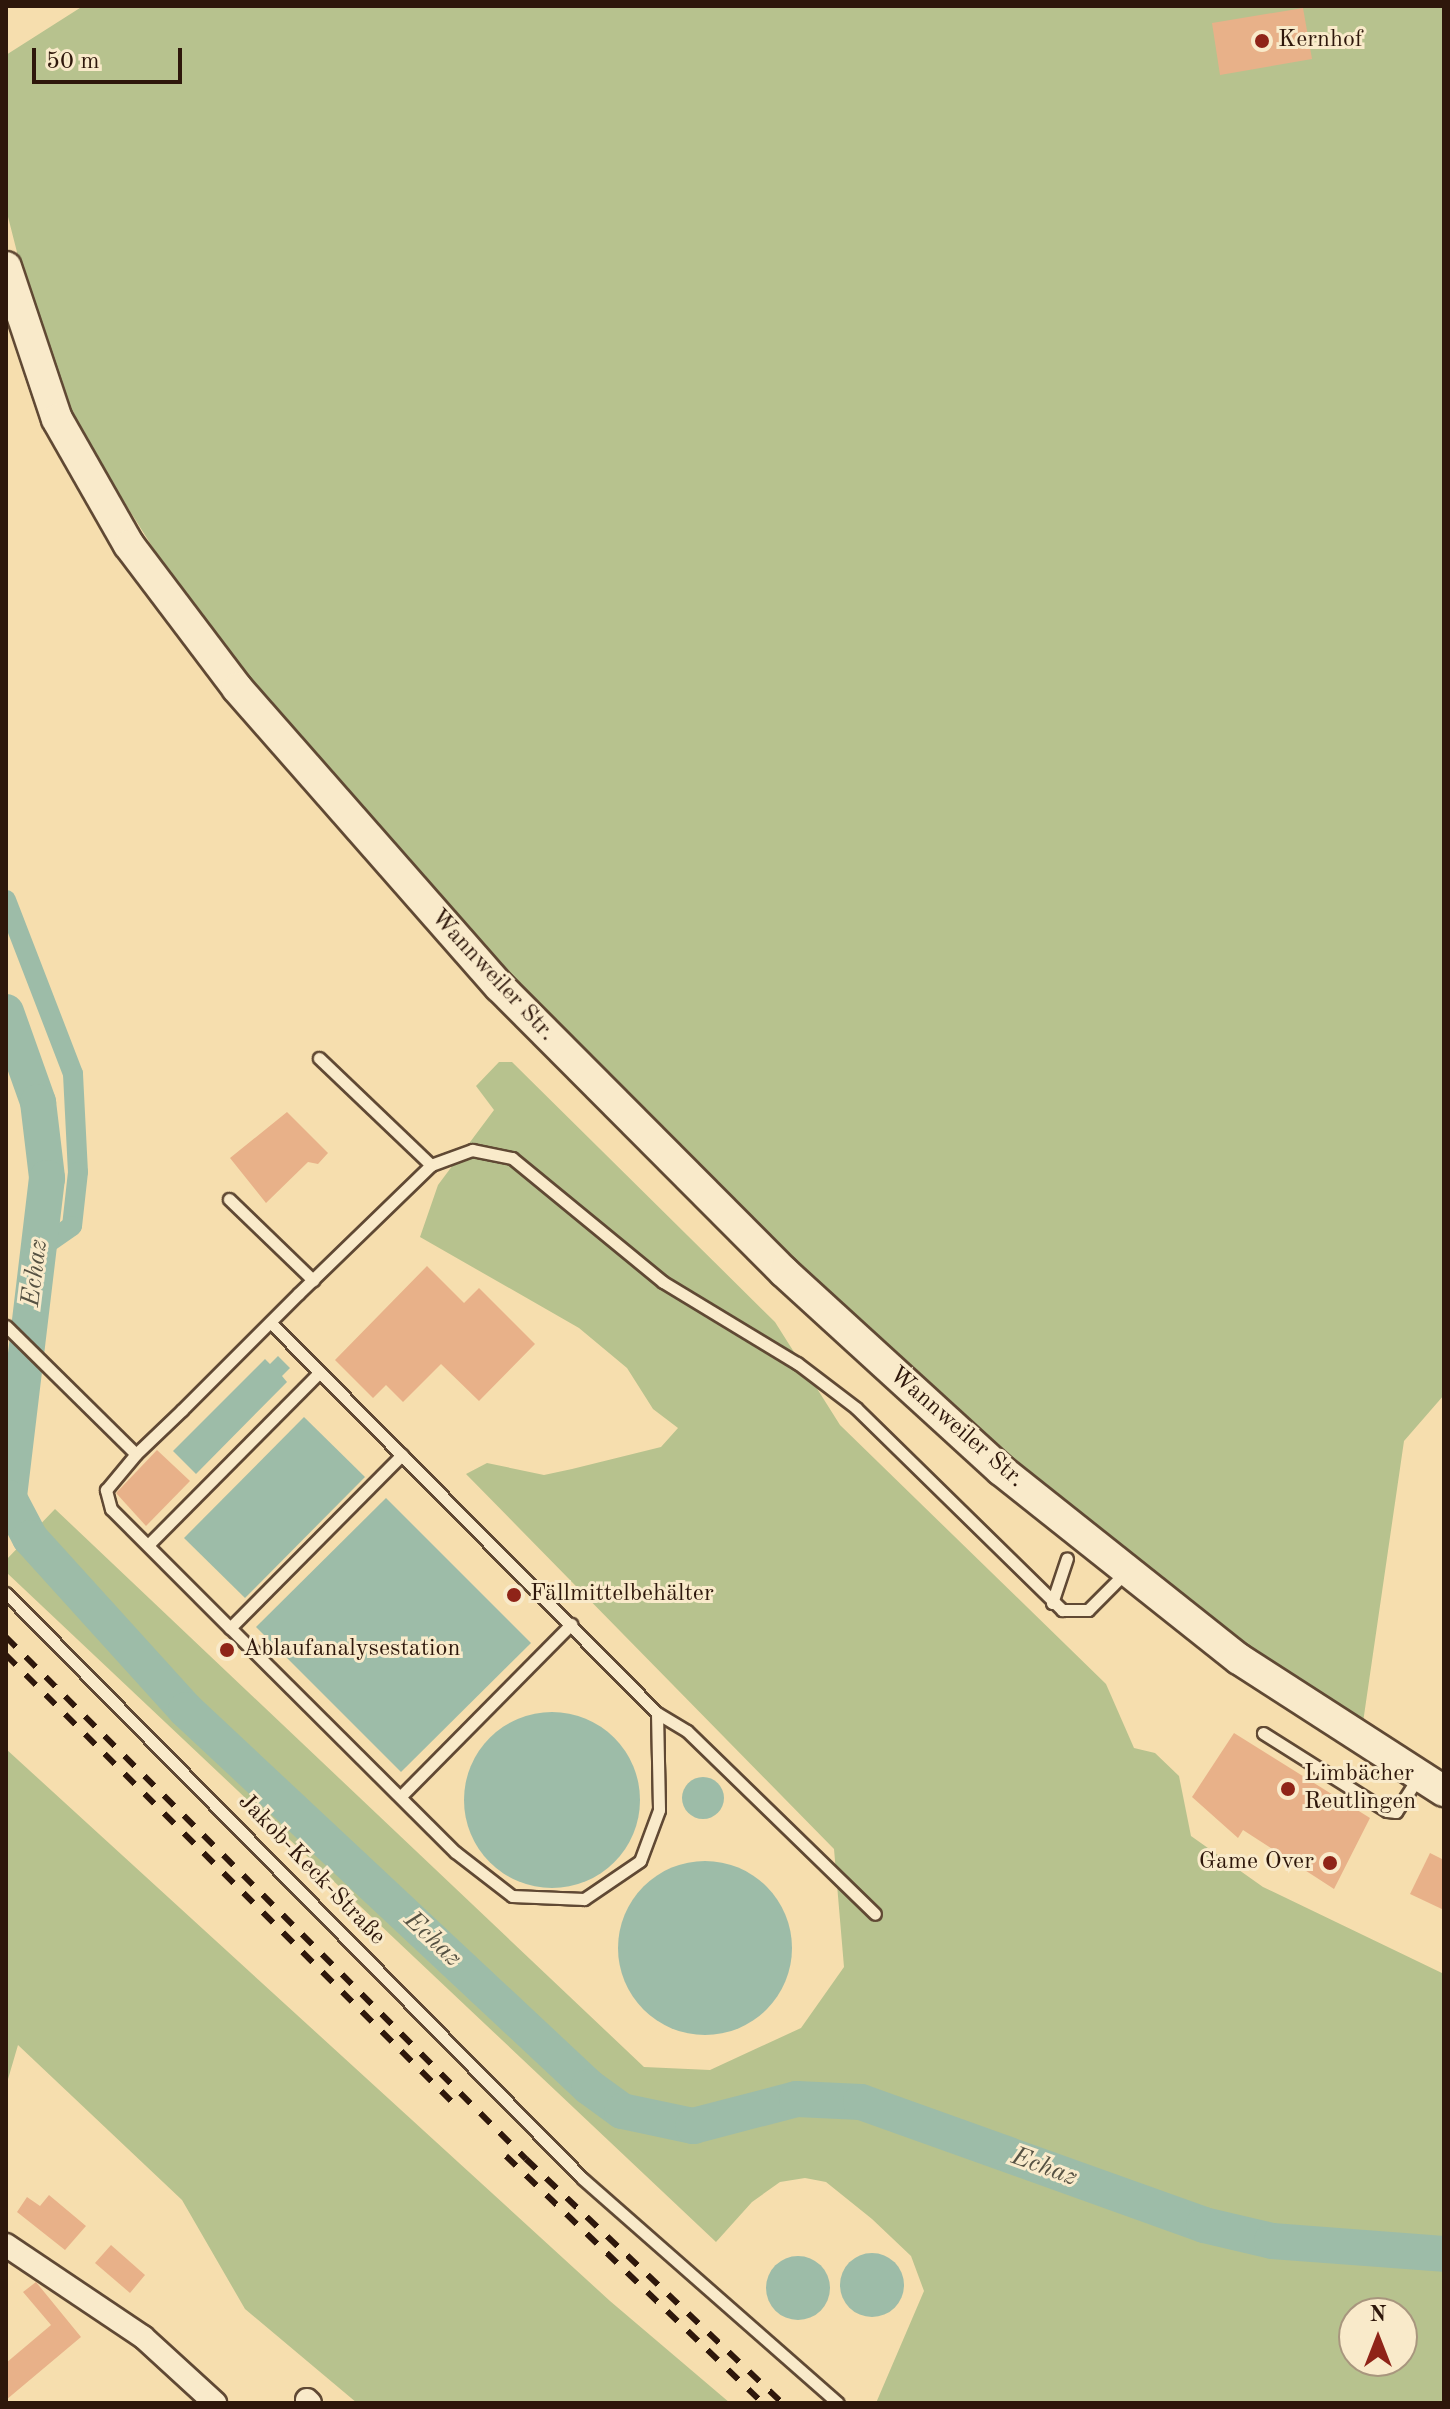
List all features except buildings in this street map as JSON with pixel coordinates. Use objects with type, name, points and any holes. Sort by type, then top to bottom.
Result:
[{"type":"main road","name":"Wannweiler Str.","points":[[6,267],[43,387],[102,503],[193,633],[333,801],[500,987],[709,1200],[927,1404],[1125,1572],[1360,1740],[1432,1784]]},
{"type":"street","points":[[6,2245],[143,2337],[215,2403]]},
{"type":"lane","points":[[319,1058],[431,1165]]},
{"type":"lane","points":[[657,1713],[659,1810],[650,1845],[626,1875],[584,1899],[512,1896],[485,1880],[148,1545],[107,1500],[109,1482],[431,1165],[472,1150],[512,1158],[641,1266],[856,1408],[1052,1603],[1088,1610],[1125,1572]]},
{"type":"lane","points":[[229,1199],[313,1280]]},
{"type":"lane","points":[[270,1322],[657,1713],[687,1731],[875,1914]]},
{"type":"lane","points":[[6,1326],[136,1454]]},
{"type":"lane","points":[[148,1545],[319,1373]]},
{"type":"lane","points":[[230,1628],[402,1455]]},
{"type":"lane","points":[[1052,1603],[1067,1558]]},
{"type":"lane","name":"Jakob-Keck-Straße","points":[[6,1593],[583,2179],[838,2403]]},
{"type":"lane","points":[[401,1796],[571,1624]]},
{"type":"lane","points":[[1263,1733],[1387,1811],[1396,1812],[1432,1784]]},
{"type":"green space","points":[[83,6],[1444,6],[1444,1395],[1404,1441],[1360,1743],[1240,1663],[710,1198],[223,659],[77,427],[44,358],[6,209],[6,55]]},
{"type":"green space","points":[[499,1062],[512,1062],[775,1322],[840,1425],[1106,1684],[1134,1748],[1155,1753],[1179,1776],[1191,1836],[1263,1887],[1444,1974],[1444,2403],[876,2403],[924,2291],[911,2256],[826,2182],[805,2178],[780,2182],[752,2202],[716,2242],[6,1572],[6,1560],[55,1509],[644,2067],[710,2070],[801,2028],[844,1967],[834,1849],[466,1474],[487,1463],[544,1475],[572,1469],[661,1447],[678,1428],[653,1409],[627,1368],[579,1328],[420,1237],[438,1185],[494,1110],[476,1086]]},
{"type":"green space","points":[[6,1749],[610,2301],[730,2403],[357,2403],[245,2309],[182,2200],[18,2045],[6,2086]]},
{"type":"shaded area","points":[[278,1356],[290,1368],[282,1376],[287,1382],[196,1474],[173,1451],[265,1359],[270,1364]]},
{"type":"shaded area","points":[[304,1417],[365,1477],[245,1598],[184,1538]]},
{"type":"shaded area","points":[[386,1498],[531,1643],[401,1772],[256,1627]]},
{"type":"shaded area","points":[[552,1712],[586,1719],[614,1738],[633,1766],[640,1800],[633,1834],[614,1862],[586,1881],[552,1888],[518,1881],[490,1862],[471,1834],[464,1800],[471,1766],[490,1738],[518,1719]]},
{"type":"shaded area","points":[[703,1777],[718,1783],[724,1798],[718,1813],[703,1819],[688,1813],[682,1798],[688,1783]]},
{"type":"shaded area","points":[[705,1861],[738,1868],[766,1887],[785,1915],[792,1948],[785,1981],[766,2009],[738,2028],[705,2035],[672,2028],[644,2009],[625,1981],[618,1948],[625,1915],[644,1887],[672,1868]]},
{"type":"shaded area","points":[[866,2253],[878,2253],[895,2262],[902,2273],[902,2297],[895,2308],[878,2317],[866,2317],[854,2312],[845,2303],[840,2291],[840,2279],[845,2267],[854,2258]]},
{"type":"shaded area","points":[[792,2256],[804,2256],[821,2265],[828,2276],[828,2300],[821,2311],[804,2320],[792,2320],[780,2315],[771,2306],[766,2294],[766,2282],[771,2270],[780,2261]]},
{"type":"waterway","points":[[6,900],[73,1074],[78,1172],[72,1226],[40,1248]]},
{"type":"waterway","name":"Echaz","points":[[6,1012],[38,1102],[47,1178],[9,1498],[30,1538],[186,1710],[589,2087],[622,2111],[693,2126],[797,2099],[861,2102],[1204,2225],[1272,2241],[1444,2254]]},
{"type":"waterway","name":"Echaz","points":[[1431,2254],[1444,2258]]},
{"type":"railway","points":[[6,1637],[526,2159],[782,2403]]},
{"type":"railway","points":[[6,1655],[455,2105]]},
{"type":"railway","points":[[506,2156],[763,2403]]},
{"type":"place","name":"Kernhof","points":[[1262,41]]},
{"type":"place","name":"Fällmittelbehälter","points":[[514,1595]]},
{"type":"place","name":"Ablaufanalysestation","points":[[227,1650]]},
{"type":"place","name":"Limbächer Reutlingen","points":[[1288,1789]]},
{"type":"place","name":"Game Over","points":[[1330,1863]]}]
